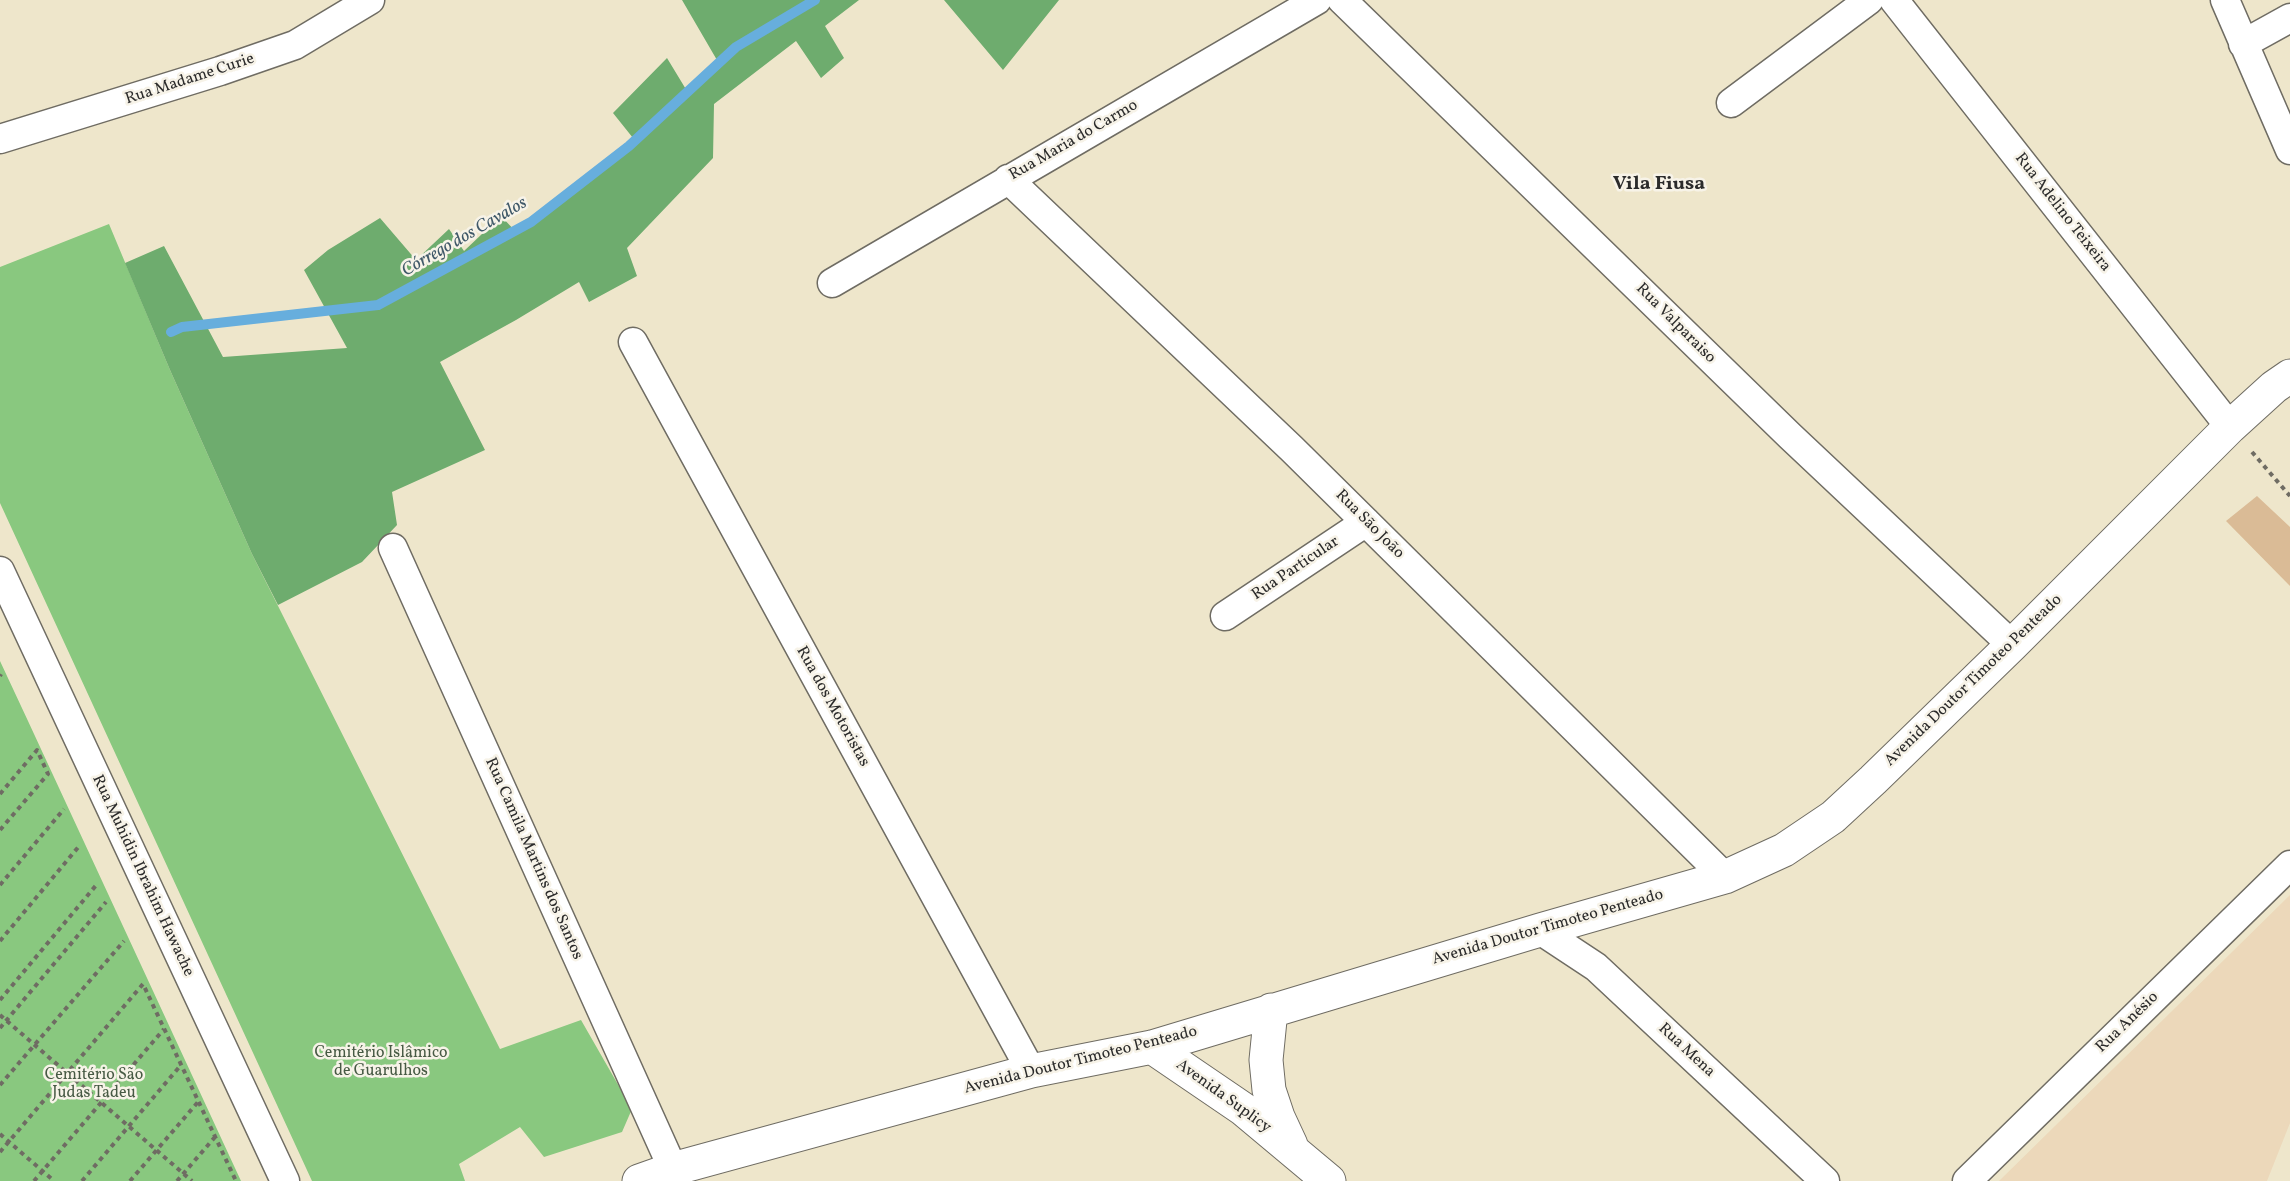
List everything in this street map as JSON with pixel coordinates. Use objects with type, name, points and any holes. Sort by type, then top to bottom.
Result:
[{"type":"main road","name":"Avenida Doutor Timoteo Penteado","points":[[639,1181],[673,1169],[1031,1071],[1152,1047],[1540,930],[1725,877],[1784,850],[1833,817],[2012,645],[2230,427],[2274,387],[2290,376]]},
{"type":"main road","name":"Avenida Suplicy","points":[[1271,1010],[1266,1060],[1269,1090],[1278,1117],[1293,1149]]},
{"type":"main road","name":"Avenida Suplicy","points":[[1152,1047],[1243,1109],[1329,1181]]},
{"type":"street","name":"Rua Madame Curie","points":[[0,139],[220,71],[295,45],[370,0]]},
{"type":"street","name":"Rua Maria do Carmo","points":[[832,283],[1317,0]]},
{"type":"street","name":"Rua Valparaiso","points":[[1342,0],[1790,436],[2012,645]]},
{"type":"street","points":[[1731,103],[1869,0]]},
{"type":"street","name":"Rua Adelino Teixeira","points":[[1894,0],[2230,427]]},
{"type":"street","points":[[2225,0],[2290,150]]},
{"type":"street","points":[[2243,44],[2290,18]]},
{"type":"street","name":"Rua São João","points":[[1008,179],[1366,522],[1725,877]]},
{"type":"street","name":"Rua dos Motoristas","points":[[633,342],[1031,1071]]},
{"type":"street","name":"Rua Particular","points":[[1225,616],[1366,522]]},
{"type":"street","name":"Rua Camila Martins dos Santos","points":[[393,548],[673,1169]]},
{"type":"street","name":"Rua Muhidin Ibrahim Hawache","points":[[0,571],[285,1181]]},
{"type":"street","name":"Rua Anésio","points":[[1967,1181],[2290,865]]},
{"type":"street","name":"Rua Mena","points":[[1540,930],[1596,967],[1825,1181]]},
{"type":"path","points":[[2230,427],[2290,496]]},
{"type":"path","points":[[0,794],[37,750],[48,774],[0,830]]},
{"type":"path","points":[[0,885],[64,809]]},
{"type":"path","points":[[0,941],[80,845]]},
{"type":"path","points":[[0,1000],[98,883]]},
{"type":"path","points":[[0,1028],[106,902]]},
{"type":"path","points":[[0,1085],[124,941]]},
{"type":"path","points":[[0,1152],[143,984],[236,1181]]},
{"type":"path","points":[[0,1015],[192,1181]]},
{"type":"path","points":[[34,1181],[165,1029]]},
{"type":"path","points":[[82,1181],[181,1065]]},
{"type":"path","points":[[130,1181],[198,1102]]},
{"type":"path","points":[[0,1134],[54,1181]]},
{"type":"path","points":[[177,1181],[215,1137]]},
{"type":"path","points":[[227,1181],[233,1174]]},
{"type":"shaded area","points":[[2290,895],[2290,1123],[2267,1181],[1999,1181]]},
{"type":"green space","points":[[682,0],[859,0],[825,26],[844,58],[821,78],[796,41],[714,104],[713,158],[627,248],[637,276],[589,302],[579,282],[440,362],[485,450],[392,492],[397,525],[362,562],[278,605],[252,554],[125,263],[164,246],[223,357],[347,348],[304,270],[328,250],[380,218],[416,260],[449,229],[464,251],[501,216],[518,234],[637,143],[613,113],[667,58],[687,91],[721,67]]},
{"type":"green space","points":[[944,0],[1059,0],[1003,70]]},
{"type":"green space","name":"Cemitério Islâmico de Guarulhos","points":[[109,224],[170,370],[252,554],[500,1049],[581,1020],[632,1109],[622,1132],[544,1157],[520,1127],[459,1164],[465,1181],[312,1181],[0,503],[0,267]]},
{"type":"green space","name":"Cemitério São Judas Tadeu","points":[[0,661],[28,721],[241,1181],[0,1181]]},
{"type":"building","points":[[2257,496],[2290,527],[2290,586],[2226,521]]},
{"type":"waterway","name":"Córrego dos Cavalos","points":[[171,332],[182,327],[378,305],[531,222],[629,146],[736,47],[815,0]]},
{"type":"district","name":"Vila Fiusa","points":[[1659,185]]}]
